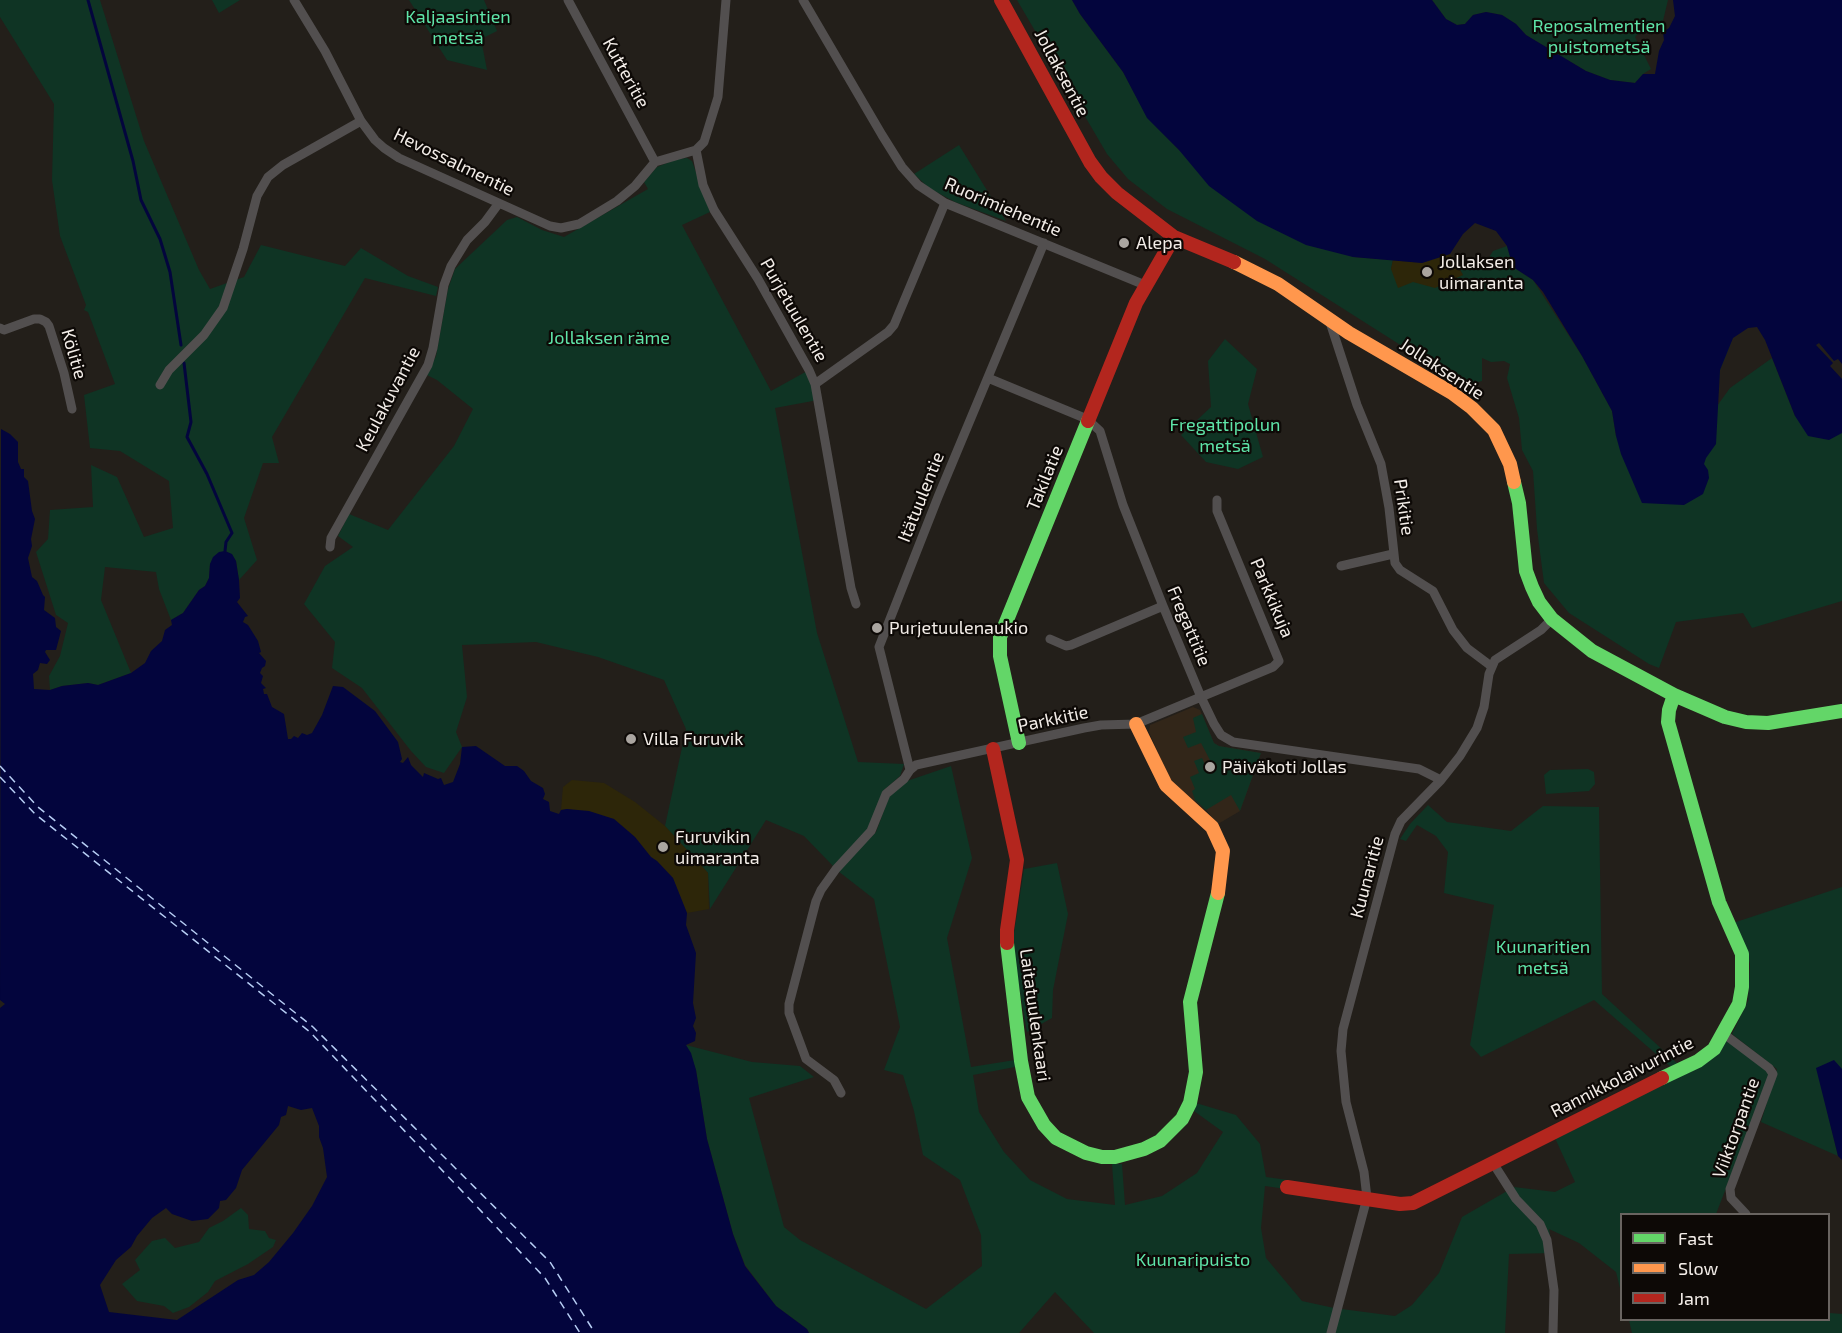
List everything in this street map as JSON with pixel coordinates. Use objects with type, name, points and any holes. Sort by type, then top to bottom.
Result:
[{"type":"street","name":"Hevossalmentie","points":[[294,0],[325,51],[361,121],[375,140],[399,158],[550,226],[570,227],[592,217],[628,193],[656,162]]},
{"type":"street","name":"Kutteritie","points":[[568,0],[656,162]]},
{"type":"street","points":[[656,162],[696,150],[704,142],[716,106],[726,0]]},
{"type":"street","name":"Ruorimiehentie","points":[[803,0],[902,167],[918,184],[945,203],[1146,285]]},
{"type":"street","name":"Jollaksentie","points":[[1001,0],[1074,134],[1101,177],[1137,210],[1174,237],[1263,275],[1329,319],[1452,393],[1472,408],[1494,430],[1510,464],[1519,503],[1526,571],[1539,602],[1552,619],[1592,651],[1674,695],[1725,717],[1746,723],[1768,723],[1842,711]]},
{"type":"street","points":[[160,385],[169,370],[204,335],[223,308],[243,249],[257,196],[268,177],[283,165],[361,121]]},
{"type":"street","name":"Purjetuulentie","points":[[696,150],[703,185],[714,210],[758,279],[815,384],[851,588],[856,603]]},
{"type":"street","name":"Keulakuvantie","points":[[330,547],[336,529],[428,364],[444,285],[451,266],[467,240],[485,222],[499,203]]},
{"type":"street","points":[[815,384],[894,326],[945,203]]},
{"type":"street","name":"Takilatie","points":[[1019,743],[1000,656],[1000,637],[1136,303],[1174,237]]},
{"type":"street","name":"Itätuulentie","points":[[910,770],[879,647],[938,497],[1044,243]]},
{"type":"street","name":"Kölitie","points":[[0,328],[4,330],[34,319],[46,322],[64,373],[72,409]]},
{"type":"street","name":"Prikitie","points":[[1329,319],[1357,405],[1381,464],[1395,563],[1400,570],[1433,591],[1453,630],[1467,648],[1491,666]]},
{"type":"street","points":[[988,378],[1088,419]]},
{"type":"street","name":"Fregattitie","points":[[1088,419],[1102,437],[1123,505],[1201,697],[1217,730],[1226,740],[1419,769],[1441,780]]},
{"type":"street","name":"Parkkikuja","points":[[1201,697],[1273,667],[1279,660],[1217,511],[1217,500]]},
{"type":"street","points":[[1341,566],[1393,554]]},
{"type":"street","points":[[1050,639],[1066,646],[1071,645],[1163,606]]},
{"type":"street","points":[[1491,666],[1500,656],[1541,630],[1552,619]]},
{"type":"street","name":"Kuunaritie","points":[[1368,1198],[1343,1079],[1341,1051],[1343,1029],[1395,834],[1401,821],[1441,780],[1460,756],[1477,728],[1484,707],[1491,666]]},
{"type":"street","name":"Rannikkolaivurintie","points":[[1287,1187],[1400,1204],[1413,1203],[1613,1101],[1698,1061],[1714,1049],[1739,1004],[1742,987],[1742,954],[1719,902],[1668,722],[1674,695]]},
{"type":"street","name":"Parkkitie","points":[[910,770],[916,765],[1101,725],[1136,724],[1201,697]]},
{"type":"street","name":"Laitatuulenkaari","points":[[993,749],[1017,860],[1007,943],[1021,1061],[1028,1097],[1044,1125],[1056,1138],[1086,1153],[1102,1157],[1116,1157],[1144,1149],[1160,1141],[1182,1119],[1194,1093],[1196,1072],[1190,1002],[1223,871],[1223,851],[1212,827],[1166,785],[1136,724]]},
{"type":"street","points":[[841,1093],[834,1080],[806,1059],[789,1013],[789,1004],[813,910],[821,890],[836,868],[871,831],[886,794],[904,779],[910,770]]},
{"type":"street","name":"Viiktorpantie","points":[[1724,1034],[1769,1068],[1773,1074],[1730,1189],[1731,1198],[1744,1213]]},
{"type":"street","points":[[1493,1163],[1516,1198],[1540,1224],[1547,1240],[1554,1290],[1553,1333]]},
{"type":"street","points":[[1331,1333],[1368,1198]]},
{"type":"shaded area","points":[[1072,0],[1432,0],[1446,19],[1457,25],[1465,24],[1473,15],[1486,12],[1502,15],[1516,24],[1526,35],[1586,71],[1610,80],[1635,83],[1643,74],[1655,74],[1659,51],[1664,40],[1663,32],[1669,28],[1675,16],[1673,0],[1842,0],[1842,433],[1829,440],[1808,436],[1795,416],[1765,340],[1757,327],[1748,328],[1733,338],[1720,370],[1716,444],[1704,464],[1709,478],[1703,494],[1684,505],[1642,503],[1621,454],[1612,411],[1543,292],[1533,280],[1513,267],[1507,246],[1496,231],[1475,223],[1463,234],[1450,254],[1422,263],[1353,257],[1306,245],[1257,221],[1209,186],[1179,150],[1147,118],[1123,72]]},
{"type":"shaded area","points":[[1,429],[18,442],[18,462],[21,469],[24,469],[24,477],[28,481],[35,519],[32,546],[28,558],[32,577],[37,581],[45,597],[44,610],[55,618],[56,627],[61,631],[56,650],[45,652],[50,660],[47,664],[40,663],[38,670],[33,674],[34,689],[50,690],[88,683],[98,685],[131,673],[145,663],[151,651],[162,641],[165,630],[172,625],[171,620],[183,613],[199,590],[205,586],[213,557],[225,551],[232,554],[236,561],[240,598],[237,602],[248,616],[243,622],[248,625],[258,641],[261,652],[259,653],[266,661],[260,673],[263,676],[261,683],[266,688],[263,689],[264,694],[267,694],[272,707],[284,714],[288,739],[294,736],[298,738],[302,733],[307,735],[312,733],[333,686],[343,687],[375,711],[398,742],[402,759],[400,762],[403,763],[408,757],[411,765],[423,777],[424,773],[438,779],[441,778],[444,785],[453,782],[460,764],[462,747],[476,746],[505,766],[517,766],[524,771],[531,781],[543,788],[545,794],[543,799],[549,802],[550,811],[559,814],[561,810],[567,809],[589,811],[614,819],[635,837],[651,857],[673,878],[687,913],[686,925],[696,953],[693,1003],[696,1018],[693,1026],[696,1033],[695,1041],[686,1045],[696,1070],[707,1139],[733,1234],[745,1266],[776,1306],[807,1329],[809,1333],[0,1333],[0,1008],[5,1004],[0,1000]],"holes":[[[288,1106],[301,1110],[312,1108],[319,1126],[327,1177],[312,1206],[269,1262],[254,1275],[238,1280],[177,1320],[109,1312],[100,1285],[116,1260],[131,1247],[152,1218],[166,1208],[172,1214],[192,1221],[208,1219],[219,1208],[220,1201],[226,1200],[236,1188],[242,1170],[279,1125],[281,1117],[286,1115]]]},
{"type":"shaded area","name":"Päiväkoti Jollas","points":[[1193,707],[1200,710],[1214,743],[1219,746],[1261,753],[1240,811],[1218,824],[1206,810],[1171,782],[1149,732],[1150,725]]},
{"type":"shaded area","points":[[1834,1060],[1842,1069],[1842,1160],[1838,1156],[1816,1068]]},
{"type":"green space","points":[[0,0],[100,0],[144,141],[199,270],[210,289],[244,277],[261,245],[345,266],[361,248],[408,276],[438,287],[436,296],[365,278],[272,437],[279,463],[263,463],[244,518],[257,560],[239,580],[236,561],[225,551],[210,564],[209,578],[205,586],[199,590],[183,613],[171,620],[159,589],[156,572],[105,567],[101,600],[131,673],[98,685],[88,683],[50,690],[49,676],[60,656],[68,623],[56,615],[36,552],[48,539],[50,510],[93,507],[91,465],[117,477],[144,537],[173,528],[169,481],[120,451],[90,448],[84,395],[115,384],[88,312],[84,310],[86,305],[60,236],[52,180],[54,104],[0,17]]},
{"type":"green space","points":[[212,0],[240,0],[219,13]]},
{"type":"green space","name":"Kaljaasintien metsä","points":[[409,0],[484,0],[497,31],[481,39],[487,70],[447,60]]},
{"type":"green space","points":[[1017,0],[1072,0],[1123,72],[1148,118],[1179,150],[1353,257],[1393,260],[1391,269],[1413,282],[1463,275],[1458,266],[1470,260],[1488,259],[1493,251],[1507,246],[1513,267],[1533,280],[1582,356],[1612,411],[1616,436],[1706,397],[1733,338],[1720,370],[1717,406],[1730,388],[1772,358],[1795,416],[1842,415],[1842,601],[1752,628],[1743,613],[1676,622],[1659,668],[1649,664],[1569,613],[1544,583],[1533,471],[1522,450],[1519,418],[1507,378],[1510,364],[1504,361],[1491,362],[1482,358],[1482,381],[1474,383],[1474,390],[1265,259],[1167,209],[1128,179],[1107,154]]},
{"type":"green space","name":"Reposalmentien puistometsä","points":[[1432,0],[1668,0],[1662,25],[1657,24],[1655,28],[1644,27],[1635,37],[1651,69],[1635,83],[1610,80],[1586,71],[1526,35],[1516,24],[1502,15],[1486,12],[1473,15],[1465,24],[1457,25],[1446,19]]},
{"type":"green space","points":[[959,145],[1006,221],[955,202],[929,188],[914,174]]},
{"type":"green space","name":"Jollaksen räme","points":[[687,158],[692,161],[710,212],[682,225],[771,391],[809,370],[818,400],[775,408],[817,633],[858,762],[904,764],[900,776],[883,791],[869,829],[833,866],[804,836],[766,820],[710,909],[708,873],[665,826],[686,729],[664,680],[598,657],[536,642],[462,645],[467,697],[456,732],[462,747],[444,773],[426,767],[362,688],[332,668],[335,642],[304,604],[325,566],[353,547],[338,536],[349,514],[388,530],[454,446],[473,409],[437,380],[427,375],[436,356],[448,289],[455,269],[507,220],[517,217],[542,230],[564,237],[648,189],[644,182],[657,167],[677,159]]},
{"type":"green space","name":"Fregattipolun metsä","points":[[1225,339],[1257,369],[1248,404],[1263,457],[1238,469],[1206,462],[1181,435],[1211,407],[1208,361]]},
{"type":"green space","points":[[1202,714],[1214,743],[1219,746],[1261,753],[1240,811],[1231,795],[1206,810],[1195,800],[1192,791],[1195,789],[1190,777],[1199,773],[1194,761],[1202,758],[1206,767],[1212,764],[1201,743],[1188,748],[1183,737],[1196,732],[1193,718]]},
{"type":"green space","name":"Kuunaripuisto","points":[[951,766],[972,858],[947,938],[971,1067],[1015,1060],[1015,1067],[973,1075],[979,1112],[1004,1152],[1030,1180],[1067,1199],[1115,1205],[1112,1164],[1122,1164],[1125,1205],[1162,1196],[1197,1173],[1223,1132],[1194,1111],[1196,1103],[1236,1115],[1260,1144],[1266,1177],[1288,1180],[1286,1189],[1265,1186],[1261,1228],[1266,1258],[1302,1301],[1334,1308],[1395,1316],[1412,1305],[1439,1273],[1462,1217],[1514,1187],[1555,1192],[1575,1182],[1555,1138],[1698,1067],[1726,1039],[1767,1071],[1769,1077],[1716,1213],[1620,1213],[1620,1288],[1616,1272],[1579,1243],[1549,1229],[1553,1253],[1509,1254],[1505,1333],[1094,1333],[1055,1292],[1019,1333],[809,1333],[807,1329],[776,1306],[745,1265],[733,1234],[707,1139],[696,1070],[686,1045],[752,1062],[800,1066],[814,1077],[749,1098],[784,1227],[800,1240],[926,1309],[982,1266],[981,1235],[960,1180],[923,1155],[914,1111],[903,1075],[884,1070],[900,1027],[874,899],[838,871],[876,832],[889,797],[907,781]]},
{"type":"green space","points":[[1588,769],[1594,772],[1595,784],[1589,791],[1546,794],[1544,775],[1550,770]]},
{"type":"green space","name":"Kuunaritien metsä","points":[[1428,805],[1447,822],[1511,831],[1543,806],[1599,807],[1602,994],[1678,1064],[1671,1067],[1594,1000],[1481,1057],[1470,1045],[1494,905],[1444,893],[1448,852],[1436,836],[1417,825],[1406,841],[1400,839],[1410,824]]},
{"type":"green space","points":[[1057,863],[1068,914],[1053,990],[1052,1018],[1027,1032],[1012,946],[1024,869]]},
{"type":"green space","points":[[1842,887],[1842,1120],[1827,1110],[1838,1156],[1761,1122],[1777,1069],[1732,1034],[1748,1001],[1750,964],[1743,942],[1733,923]]},
{"type":"green space","points":[[241,1208],[248,1215],[249,1229],[265,1231],[269,1238],[276,1240],[273,1247],[248,1264],[215,1281],[208,1292],[189,1307],[173,1313],[164,1306],[137,1301],[122,1284],[140,1270],[135,1260],[152,1241],[165,1238],[175,1248],[199,1242],[209,1228]]},
{"type":"green space","points":[[1830,1313],[1842,1314],[1842,1333],[1632,1333],[1629,1321],[1830,1321]]},
{"type":"sand","name":"Jollaksen uimaranta","points":[[1450,254],[1463,275],[1435,288],[1413,282],[1398,288],[1391,269],[1393,260],[1422,263]]},
{"type":"sand","name":"Furuvikin uimaranta","points":[[572,780],[604,783],[635,802],[665,826],[708,873],[709,909],[687,913],[673,878],[651,857],[635,837],[614,819],[567,809],[561,810],[563,787]]},
{"type":"pier","points":[[1819,343],[1834,361],[1838,359],[1842,364],[1842,379],[1830,366],[1833,363],[1816,345]]},
{"type":"waterway","points":[[88,0],[133,161],[141,200],[160,239],[170,272],[181,345]]},
{"type":"waterway","points":[[184,363],[191,422],[187,437],[207,474],[232,533],[226,542],[225,551]]},
{"type":"ferry route","points":[[0,766],[38,807],[313,1027],[550,1262],[595,1333]]},
{"type":"ferry route","points":[[0,777],[35,814],[310,1032],[545,1278],[580,1333]]},
{"type":"traffic: fast","points":[[1019,743],[1000,656],[1000,637],[1088,421]]},
{"type":"traffic: fast","points":[[1514,482],[1519,503],[1526,571],[1532,587],[1539,602],[1552,619],[1592,651],[1674,695],[1725,717],[1746,722],[1768,723],[1842,711]]},
{"type":"traffic: fast","points":[[1662,1078],[1698,1061],[1714,1049],[1739,1004],[1742,987],[1742,954],[1719,902],[1668,722],[1674,695]]},
{"type":"traffic: fast","points":[[1007,943],[1021,1061],[1028,1097],[1044,1125],[1056,1138],[1086,1153],[1115,1157],[1144,1149],[1160,1141],[1182,1119],[1190,1103],[1196,1072],[1190,1002],[1218,893]]},
{"type":"traffic: slow","points":[[1234,262],[1278,284],[1349,333],[1452,393],[1472,408],[1494,430],[1510,464],[1514,482]]},
{"type":"traffic: slow","points":[[1136,724],[1166,785],[1212,827],[1223,851],[1218,893]]},
{"type":"traffic: jam","points":[[1001,0],[1090,162],[1101,177],[1117,193],[1174,237],[1234,262]]},
{"type":"traffic: jam","points":[[1088,421],[1136,303],[1174,237]]},
{"type":"traffic: jam","points":[[993,749],[1017,860],[1007,943]]},
{"type":"traffic: jam","points":[[1287,1187],[1400,1204],[1413,1203],[1662,1078]]},
{"type":"place","name":"Alepa","points":[[1124,243]]},
{"type":"place","name":"Jollaksen uimaranta","points":[[1427,272]]},
{"type":"place","name":"Purjetuulenaukio","points":[[877,628]]},
{"type":"place","name":"Villa Furuvik","points":[[631,739]]},
{"type":"place","name":"Päiväkoti Jollas","points":[[1210,767]]},
{"type":"place","name":"Furuvikin uimaranta","points":[[663,847]]}]
